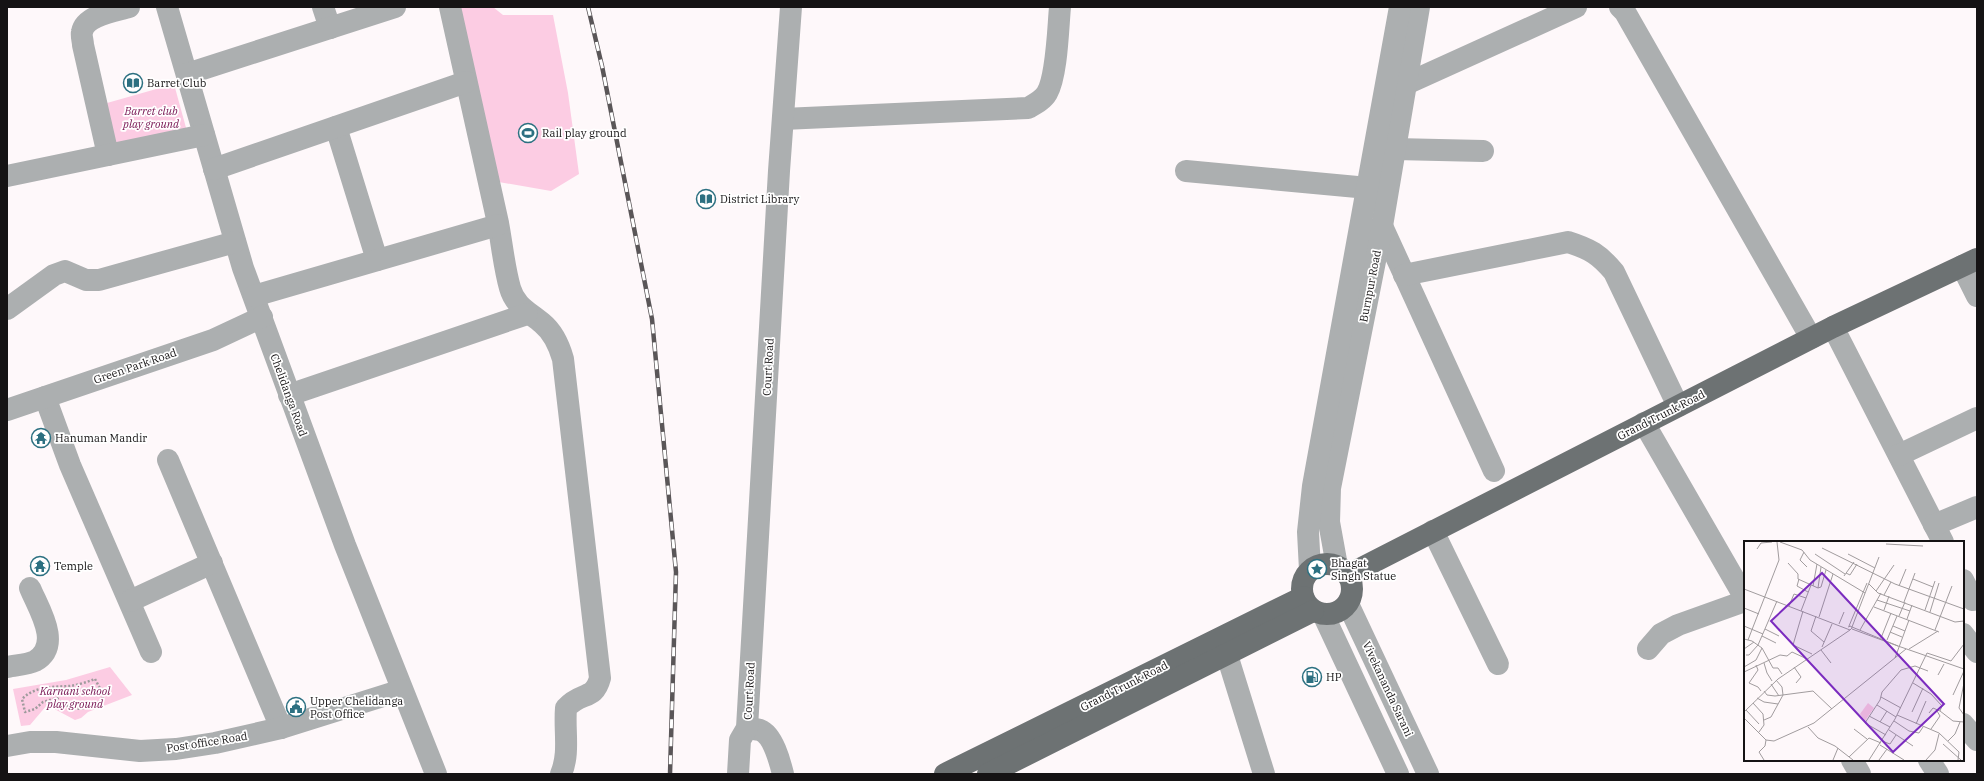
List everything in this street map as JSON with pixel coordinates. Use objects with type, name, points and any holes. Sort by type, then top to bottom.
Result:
[{"type":"main road","name":"Grand Trunk Road","points":[[1310,570],[1323,564],[1343,570],[1433,531],[1811,338],[1969,263]]},
{"type":"main road","points":[[1310,570],[1304,578],[1302,587],[1313,607]]},
{"type":"main road","points":[[1343,570],[1353,589],[1348,604]]},
{"type":"main road","name":"Grand Trunk Road","points":[[945,774],[1313,607],[1337,613],[1348,604]]},
{"type":"main road","name":"Grand Trunk Road","points":[[998,772],[1227,654],[1313,607]]},
{"type":"street","points":[[108,155],[83,45],[82,32],[86,23],[98,17],[129,7]]},
{"type":"street","name":"Chelidanga Road","points":[[167,7],[235,242],[344,545],[436,774]]},
{"type":"street","points":[[324,7],[330,28]]},
{"type":"street","points":[[187,74],[395,7]]},
{"type":"street","points":[[450,7],[498,225],[510,289],[515,301],[527,314],[542,323],[553,335],[563,359],[600,678],[598,688],[590,694],[580,696],[573,700],[566,708],[567,749],[565,764],[560,774]]},
{"type":"street","name":"Court Road","points":[[738,774],[740,740],[747,728],[791,7]]},
{"type":"street","points":[[783,119],[1028,108],[1038,103],[1047,93],[1052,79],[1060,7]]},
{"type":"street","points":[[1310,570],[1308,532],[1313,486],[1400,7]]},
{"type":"street","name":"Burnpur Road","points":[[1343,570],[1329,522],[1330,488],[1382,226],[1419,7]]},
{"type":"street","points":[[1406,84],[1576,7]]},
{"type":"street","points":[[1620,7],[1625,12],[1811,338]]},
{"type":"street","points":[[214,169],[466,82]]},
{"type":"street","points":[[336,127],[377,260]]},
{"type":"street","points":[[7,176],[204,135]]},
{"type":"street","points":[[1395,149],[1483,151]]},
{"type":"street","points":[[1186,171],[1368,188]]},
{"type":"street","points":[[254,296],[498,225]]},
{"type":"street","points":[[1382,226],[1494,471]]},
{"type":"street","points":[[7,309],[54,275],[65,271],[86,280],[99,280],[235,242]]},
{"type":"street","points":[[1404,275],[1568,242],[1590,249],[1603,259],[1614,272],[1678,406]]},
{"type":"street","points":[[1969,263],[1977,296]]},
{"type":"street","points":[[289,395],[527,314]]},
{"type":"street","name":"Green Park Road","points":[[7,410],[213,340],[262,317]]},
{"type":"street","points":[[1833,327],[1939,533],[1977,507]]},
{"type":"street","points":[[45,397],[70,465],[151,652]]},
{"type":"street","points":[[1899,456],[1977,418]]},
{"type":"street","points":[[1644,423],[1744,596]]},
{"type":"street","points":[[168,460],[281,728]]},
{"type":"street","points":[[1433,531],[1498,664]]},
{"type":"street","points":[[130,601],[212,563]]},
{"type":"street","points":[[1964,583],[1971,601]]},
{"type":"street","points":[[7,667],[34,661],[45,652],[49,642],[47,629],[30,588]]},
{"type":"street","points":[[1648,649],[1661,634],[1678,626],[1744,601]]},
{"type":"street","name":"Vivekananda Sarani","points":[[1348,604],[1428,774]]},
{"type":"street","points":[[1313,607],[1398,774]]},
{"type":"street","points":[[1964,635],[1977,652]]},
{"type":"street","points":[[1227,654],[1264,774]]},
{"type":"street","name":"Post office Road","points":[[7,746],[30,742],[56,742],[140,751],[176,749],[215,743],[281,728],[402,690]]},
{"type":"street","points":[[1964,725],[1977,740]]},
{"type":"street","name":"Court Road","points":[[747,728],[762,730],[773,743],[783,774]]},
{"type":"street","points":[[1853,761],[1860,774]]},
{"type":"street","points":[[1930,761],[1938,774]]},
{"type":"path","points":[[95,679],[102,692],[103,700],[84,709],[66,707],[57,698],[43,702],[36,709],[25,712],[22,699],[29,692],[53,686],[71,686],[95,679]]},
{"type":"green space","name":"Rail play ground","points":[[456,7],[493,7],[503,15],[553,15],[568,93],[579,174],[551,191],[493,181]]},
{"type":"green space","name":"Barret club play ground","points":[[174,84],[188,135],[115,153],[107,103]]},
{"type":"green space","name":"Karnani school play ground","points":[[110,667],[132,695],[88,712],[81,718],[75,720],[47,705],[30,725],[21,726],[13,689],[66,680]]},
{"type":"railway","points":[[588,7],[602,66],[652,319],[676,572],[670,774]]},
{"type":"place","name":"Barret Club","points":[[133,83]]},
{"type":"place","name":"Rail play ground","points":[[528,133]]},
{"type":"place","name":"District Library","points":[[706,199]]},
{"type":"place","name":"Hanuman Mandir","points":[[41,438]]},
{"type":"place","name":"Temple","points":[[40,566]]},
{"type":"place","name":"Bhagat Singh Statue","points":[[1317,569]]},
{"type":"place","name":"HP","points":[[1312,677]]},
{"type":"place","name":"Upper Chelidanga Post Office","points":[[296,707]]}]
